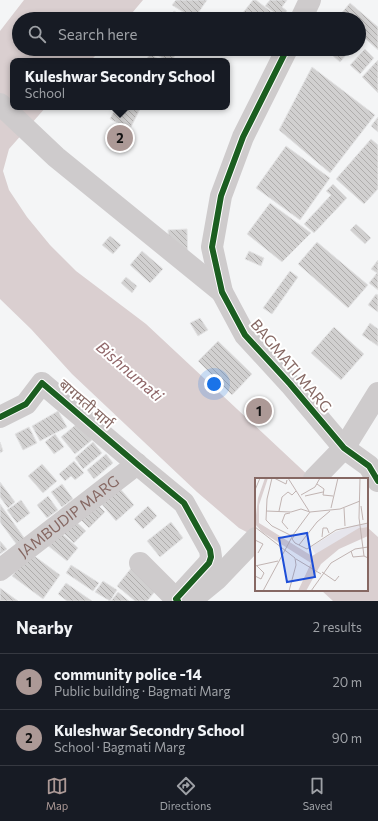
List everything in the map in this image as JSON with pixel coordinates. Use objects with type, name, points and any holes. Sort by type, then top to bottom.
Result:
[{"type":"street","points":[[304,12],[310,0]]},
{"type":"street","name":"BAGMATI MARG","points":[[284,56],[243,137],[220,196],[212,247],[222,292],[246,335],[344,448],[369,466],[378,480]]},
{"type":"street","points":[[0,104],[56,157],[222,292]]},
{"type":"street","name":"बागमती मार्ग","points":[[0,417],[26,404],[42,383],[137,464]]},
{"type":"street","points":[[315,478],[344,448],[378,392]]},
{"type":"street","points":[[137,464],[184,502],[210,550],[211,557],[209,563],[181,600]]},
{"type":"street","name":"JAMBUDIP MARG","points":[[0,570],[137,464]]},
{"type":"street","points":[[181,600],[217,579],[255,539]]},
{"type":"street","points":[[140,563],[181,600]]},
{"type":"water","points":[[24,0],[143,0],[133,12],[15,12]]},
{"type":"water","name":"Bishnumati","points":[[12,16],[12,56],[95,56],[93,58],[10,58],[10,110],[43,110],[9,149],[3,171],[9,190],[27,217],[50,245],[76,271],[146,324],[311,478],[255,478],[255,536],[239,528],[197,492],[72,374],[31,329],[0,299],[0,31]]},
{"type":"water","points":[[368,528],[378,537],[378,601],[333,601],[322,591],[368,591]]},
{"type":"building","points":[[176,0],[207,0],[199,12],[183,12],[172,5]]},
{"type":"building","points":[[253,0],[256,0],[271,12],[244,12]]},
{"type":"building","points":[[270,0],[287,0],[282,7],[287,11],[286,12],[273,12],[265,6]]},
{"type":"building","points":[[350,3],[360,12],[342,12]]},
{"type":"building","points":[[366,17],[378,27],[378,50],[366,39]]},
{"type":"building","points":[[366,50],[374,58],[360,74],[350,65],[358,56],[366,56]]},
{"type":"building","points":[[149,56],[153,56],[156,58],[147,58]]},
{"type":"building","points":[[159,56],[174,56],[174,58],[163,58]]},
{"type":"building","points":[[333,56],[345,56],[340,62]]},
{"type":"building","points":[[378,60],[378,93],[362,77]]},
{"type":"building","points":[[312,67],[375,115],[330,173],[279,130]]},
{"type":"building","points":[[114,110],[140,110],[130,129],[110,119]]},
{"type":"building","points":[[378,117],[378,132],[371,126]]},
{"type":"building","points":[[371,139],[378,145],[378,189],[364,204],[336,179]]},
{"type":"building","points":[[286,146],[330,178],[300,220],[256,188]]},
{"type":"building","points":[[333,184],[347,198],[314,233],[304,224],[331,195],[326,191]]},
{"type":"building","points":[[270,203],[311,233],[282,262],[247,234]]},
{"type":"building","points":[[356,224],[371,238],[365,244],[350,230]]},
{"type":"building","points":[[187,229],[188,261],[169,245],[168,230]]},
{"type":"building","points":[[110,236],[121,245],[113,254],[102,245]]},
{"type":"building","points":[[317,242],[368,285],[348,308],[298,264]]},
{"type":"building","points":[[142,251],[163,269],[150,283],[130,265]]},
{"type":"building","points":[[249,251],[264,258],[261,266],[245,259]]},
{"type":"building","points":[[378,260],[378,290],[369,283],[377,273],[371,269]]},
{"type":"building","points":[[290,271],[298,277],[272,314],[263,308]]},
{"type":"building","points":[[126,277],[137,286],[132,293],[121,283]]},
{"type":"building","points":[[376,294],[378,295],[378,312],[368,305]]},
{"type":"building","points":[[200,318],[208,330],[198,336],[190,323]]},
{"type":"building","points":[[370,323],[378,329],[378,346],[362,335]]},
{"type":"building","points":[[334,327],[364,354],[341,380],[311,353]]},
{"type":"building","points":[[218,341],[252,374],[232,395],[198,361]]},
{"type":"building","points":[[58,411],[67,427],[40,441],[32,426]]},
{"type":"building","points":[[78,423],[92,440],[75,454],[61,437]]},
{"type":"building","points":[[29,427],[37,443],[23,450],[15,434]]},
{"type":"building","points":[[55,434],[64,447],[54,454],[45,442]]},
{"type":"building","points":[[0,442],[3,451],[0,453]]},
{"type":"building","points":[[93,442],[102,453],[83,469],[75,458]]},
{"type":"building","points":[[106,454],[113,463],[94,479],[87,470]]},
{"type":"building","points":[[74,461],[84,473],[75,480],[71,476],[65,481],[59,474]]},
{"type":"building","points":[[42,464],[57,481],[43,493],[28,476]]},
{"type":"building","points":[[0,482],[15,502],[8,508],[0,497]]},
{"type":"building","points":[[62,484],[73,499],[62,507],[51,492]]},
{"type":"building","points":[[118,486],[134,505],[116,521],[99,501]]},
{"type":"building","points":[[48,496],[58,510],[47,518],[37,505]]},
{"type":"building","points":[[21,500],[30,513],[17,523],[7,510]]},
{"type":"building","points":[[94,501],[105,512],[89,528],[78,517]]},
{"type":"building","points":[[0,504],[25,539],[17,545],[0,522]]},
{"type":"building","points":[[148,506],[157,516],[143,529],[134,519]]},
{"type":"building","points":[[71,517],[86,531],[74,543],[59,529]]},
{"type":"building","points":[[171,522],[183,538],[160,557],[147,541]]},
{"type":"building","points":[[59,531],[78,548],[67,561],[47,545]]},
{"type":"building","points":[[0,541],[7,549],[0,554]]},
{"type":"building","points":[[29,552],[60,575],[43,599],[12,576]]},
{"type":"building","points":[[71,565],[99,583],[93,591],[66,573]]},
{"type":"building","points":[[132,567],[158,588],[147,601],[135,601],[117,586]]},
{"type":"building","points":[[103,581],[117,590],[110,601],[95,592]]},
{"type":"building","points":[[66,583],[92,601],[67,601],[58,594]]},
{"type":"building","points":[[0,588],[18,601],[0,601]]},
{"type":"building","points":[[118,592],[129,601],[111,601]]},
{"type":"cycle path","points":[[284,56],[243,137],[221,196],[212,247],[222,292],[245,335],[290,384],[344,448],[369,466],[378,481]]},
{"type":"cycle path","points":[[0,417],[26,404],[42,383],[184,503],[210,550],[211,557],[209,563],[176,599],[178,601]]},
{"type":"place","name":"Kuleshwar Secondry School","points":[[120,138]]},
{"type":"place","name":"community police -14","points":[[259,411]]}]
